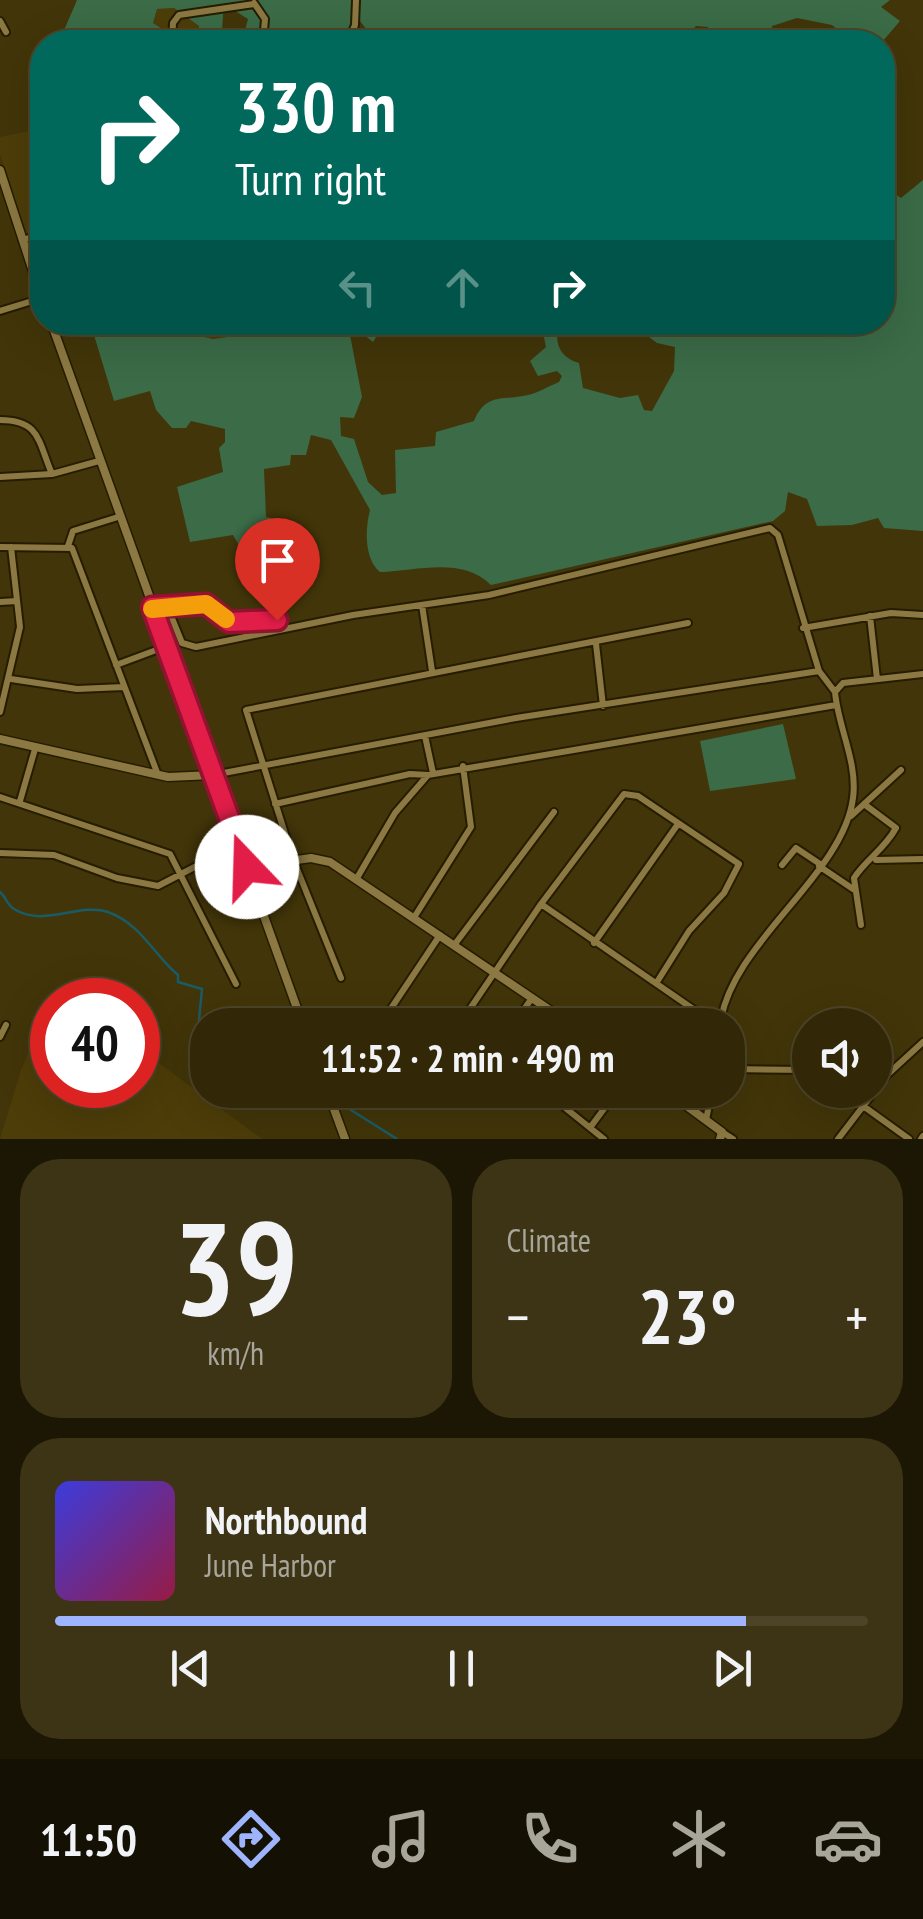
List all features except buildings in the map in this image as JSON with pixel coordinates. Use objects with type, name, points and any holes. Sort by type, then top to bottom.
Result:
[{"type":"street","points":[[353,30],[356,0]]},
{"type":"street","points":[[173,30],[173,22],[180,15],[254,2],[266,19],[265,30]]},
{"type":"street","points":[[0,21],[6,32]]},
{"type":"street","points":[[0,170],[30,265]]},
{"type":"street","points":[[21,240],[30,237]]},
{"type":"street","points":[[0,311],[30,302]]},
{"type":"street","points":[[55,335],[297,1008]]},
{"type":"street","points":[[0,420],[21,420],[32,426],[52,474]]},
{"type":"street","points":[[0,476],[52,474],[99,461]]},
{"type":"street","points":[[118,517],[73,531],[68,546],[158,775]]},
{"type":"street","points":[[167,606],[182,643],[196,647],[571,578],[770,528],[778,534],[819,671],[834,692],[854,776],[848,819]]},
{"type":"street","points":[[0,547],[68,546]]},
{"type":"street","points":[[0,712],[11,679],[20,627],[11,547]]},
{"type":"street","points":[[0,602],[17,601]]},
{"type":"street","points":[[152,607],[206,604],[238,623],[277,620]]},
{"type":"street","points":[[422,605],[432,671]]},
{"type":"street","points":[[803,628],[870,616],[923,615]]},
{"type":"street","points":[[870,616],[877,679]]},
{"type":"street","points":[[341,978],[293,859],[244,716],[251,708],[688,624]]},
{"type":"street","points":[[596,644],[603,706]]},
{"type":"street","points":[[116,666],[166,646]]},
{"type":"street","points":[[0,739],[158,775],[213,775],[819,671]]},
{"type":"street","points":[[834,692],[843,682],[923,674]]},
{"type":"street","points":[[11,679],[77,689],[124,688]]},
{"type":"street","points":[[275,804],[410,774],[430,774],[836,705]]},
{"type":"street","points":[[357,878],[395,814],[430,774],[425,736]]},
{"type":"street","points":[[20,801],[34,749]]},
{"type":"street","points":[[415,916],[471,827],[463,766]]},
{"type":"street","points":[[725,1008],[766,936],[820,865],[848,819],[902,770]]},
{"type":"street","points":[[471,1008],[541,904],[624,794],[638,796],[738,864],[724,893],[689,931],[657,982]]},
{"type":"street","points":[[0,798],[20,801],[170,854],[183,873],[216,953],[236,984]]},
{"type":"street","points":[[860,925],[854,890],[856,874],[874,860],[896,828],[864,804]]},
{"type":"street","points":[[455,944],[554,812]]},
{"type":"street","points":[[594,944],[678,824]]},
{"type":"street","points":[[0,853],[54,855],[117,878],[158,886],[237,846]]},
{"type":"street","points":[[782,865],[796,848],[854,890]]},
{"type":"street","points":[[247,867],[320,859],[415,916],[547,1008]]},
{"type":"street","points":[[874,860],[923,859]]},
{"type":"street","points":[[541,904],[692,1008]]},
{"type":"street","points":[[391,1008],[441,934]]},
{"type":"street","points":[[525,1008],[532,998]]},
{"type":"street","points":[[0,1036],[6,1025]]},
{"type":"street","points":[[892,1070],[923,1042]]},
{"type":"street","points":[[745,1069],[792,1070]]},
{"type":"street","points":[[334,1108],[346,1139]]},
{"type":"street","points":[[569,1108],[604,1139]]},
{"type":"street","points":[[592,1125],[605,1108]]},
{"type":"street","points":[[689,1108],[721,1135],[733,1139]]},
{"type":"street","points":[[706,1120],[708,1108]]},
{"type":"street","points":[[838,1139],[861,1108]]},
{"type":"street","points":[[863,1108],[909,1139]]},
{"type":"shaded area","points":[[174,8],[199,26],[199,30],[162,30],[153,23],[157,9]]},
{"type":"shaded area","points":[[30,131],[30,248],[0,154],[0,137]]},
{"type":"shaded area","points":[[196,335],[234,335],[234,336],[213,339]]},
{"type":"shaded area","points":[[30,1049],[30,1108],[160,1108],[160,1064],[190,1086],[190,1108],[220,1108],[262,1139],[0,1139]]},
{"type":"green space","points":[[77,0],[890,0],[881,7],[900,21],[892,30],[838,30],[832,25],[797,18],[772,26],[772,30],[709,30],[696,26],[692,30],[367,30],[360,21],[357,30],[245,30],[248,19],[224,4],[222,30],[199,30],[199,26],[174,8],[157,9],[153,23],[161,30],[64,30]]},
{"type":"green space","points":[[923,180],[923,531],[884,528],[878,518],[852,525],[817,526],[807,499],[788,492],[785,511],[773,521],[491,585],[479,576],[453,568],[380,572],[371,560],[367,543],[370,510],[331,440],[311,435],[306,455],[291,455],[290,465],[264,469],[266,517],[286,521],[263,573],[256,570],[255,550],[240,547],[233,535],[190,542],[177,487],[223,472],[219,448],[225,442],[225,429],[191,421],[186,428],[172,428],[156,410],[150,391],[114,401],[94,335],[197,335],[213,339],[234,335],[350,335],[362,397],[354,418],[340,417],[341,436],[354,439],[368,482],[382,495],[396,493],[395,450],[435,446],[436,432],[474,421],[490,402],[532,394],[559,382],[562,376],[557,371],[538,376],[530,361],[546,347],[544,335],[557,335],[560,348],[579,363],[583,388],[620,398],[638,395],[644,410],[652,411],[674,371],[675,347],[657,343],[646,335],[895,335],[895,194],[901,198]]},
{"type":"green space","points":[[783,724],[796,779],[710,791],[700,741]]},
{"type":"waterway","points":[[0,892],[12,907],[25,914],[49,916],[97,910],[119,917],[178,975],[178,982],[202,989],[200,1008]]},
{"type":"waterway","points":[[348,1108],[397,1139]]},
{"type":"slow traffic","points":[[152,609],[206,604],[226,619]]},
{"type":"route","points":[[247,867],[152,607],[206,604],[229,622],[277,620]]}]
